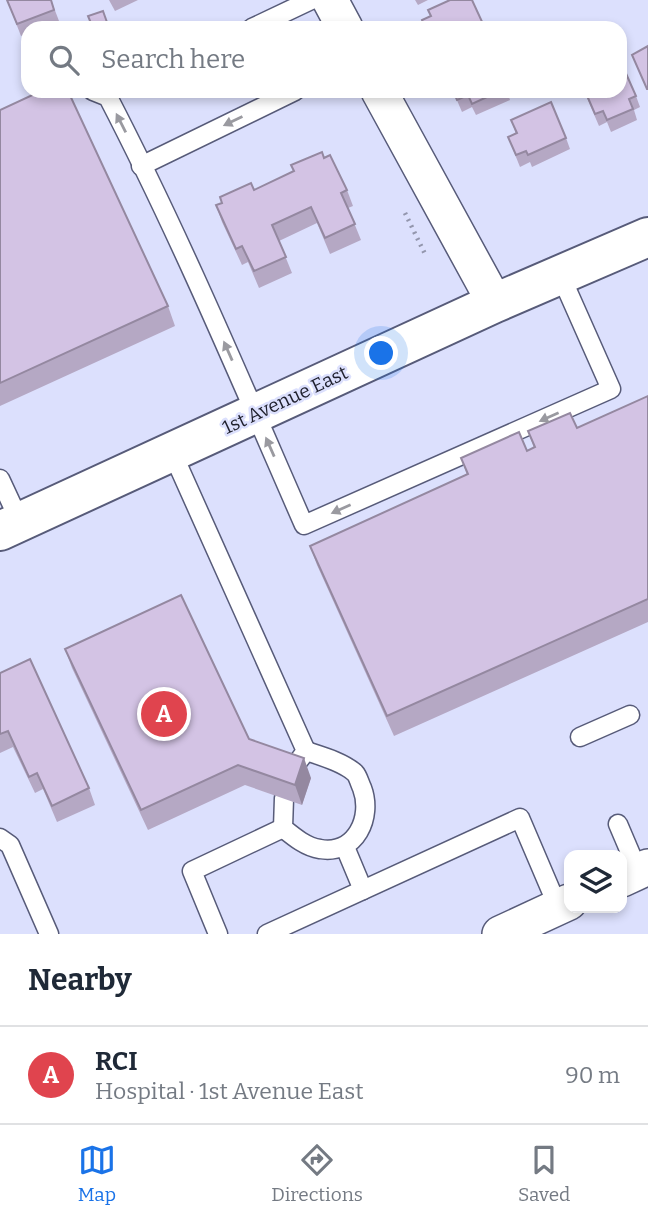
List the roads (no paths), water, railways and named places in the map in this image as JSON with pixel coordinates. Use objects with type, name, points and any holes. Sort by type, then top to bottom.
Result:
[{"type":"main road","name":"1st Avenue East","points":[[10,527],[495,303],[648,237]]},
{"type":"street","points":[[330,0],[341,21]]},
{"type":"street","points":[[383,98],[495,303]]},
{"type":"street","points":[[500,934],[564,905]]},
{"type":"lane","points":[[267,21],[311,0]]},
{"type":"lane","points":[[109,98],[213,317],[304,525],[611,389],[560,274]]},
{"type":"lane","points":[[141,166],[281,98]]},
{"type":"lane","points":[[172,452],[306,751],[356,774],[367,801],[362,830],[345,847],[321,849],[299,841],[283,828]]},
{"type":"lane","points":[[0,479],[10,527]]},
{"type":"lane","points":[[580,737],[630,715]]},
{"type":"lane","points":[[291,771],[306,751]]},
{"type":"lane","points":[[283,828],[284,799]]},
{"type":"lane","points":[[267,934],[520,818],[564,905]]},
{"type":"lane","points":[[618,824],[636,872]]},
{"type":"lane","points":[[218,934],[192,871],[283,828]]},
{"type":"lane","points":[[0,838],[10,845],[49,934]]},
{"type":"lane","points":[[345,847],[363,890]]},
{"type":"place","name":"RCI","points":[[164,714]]}]
